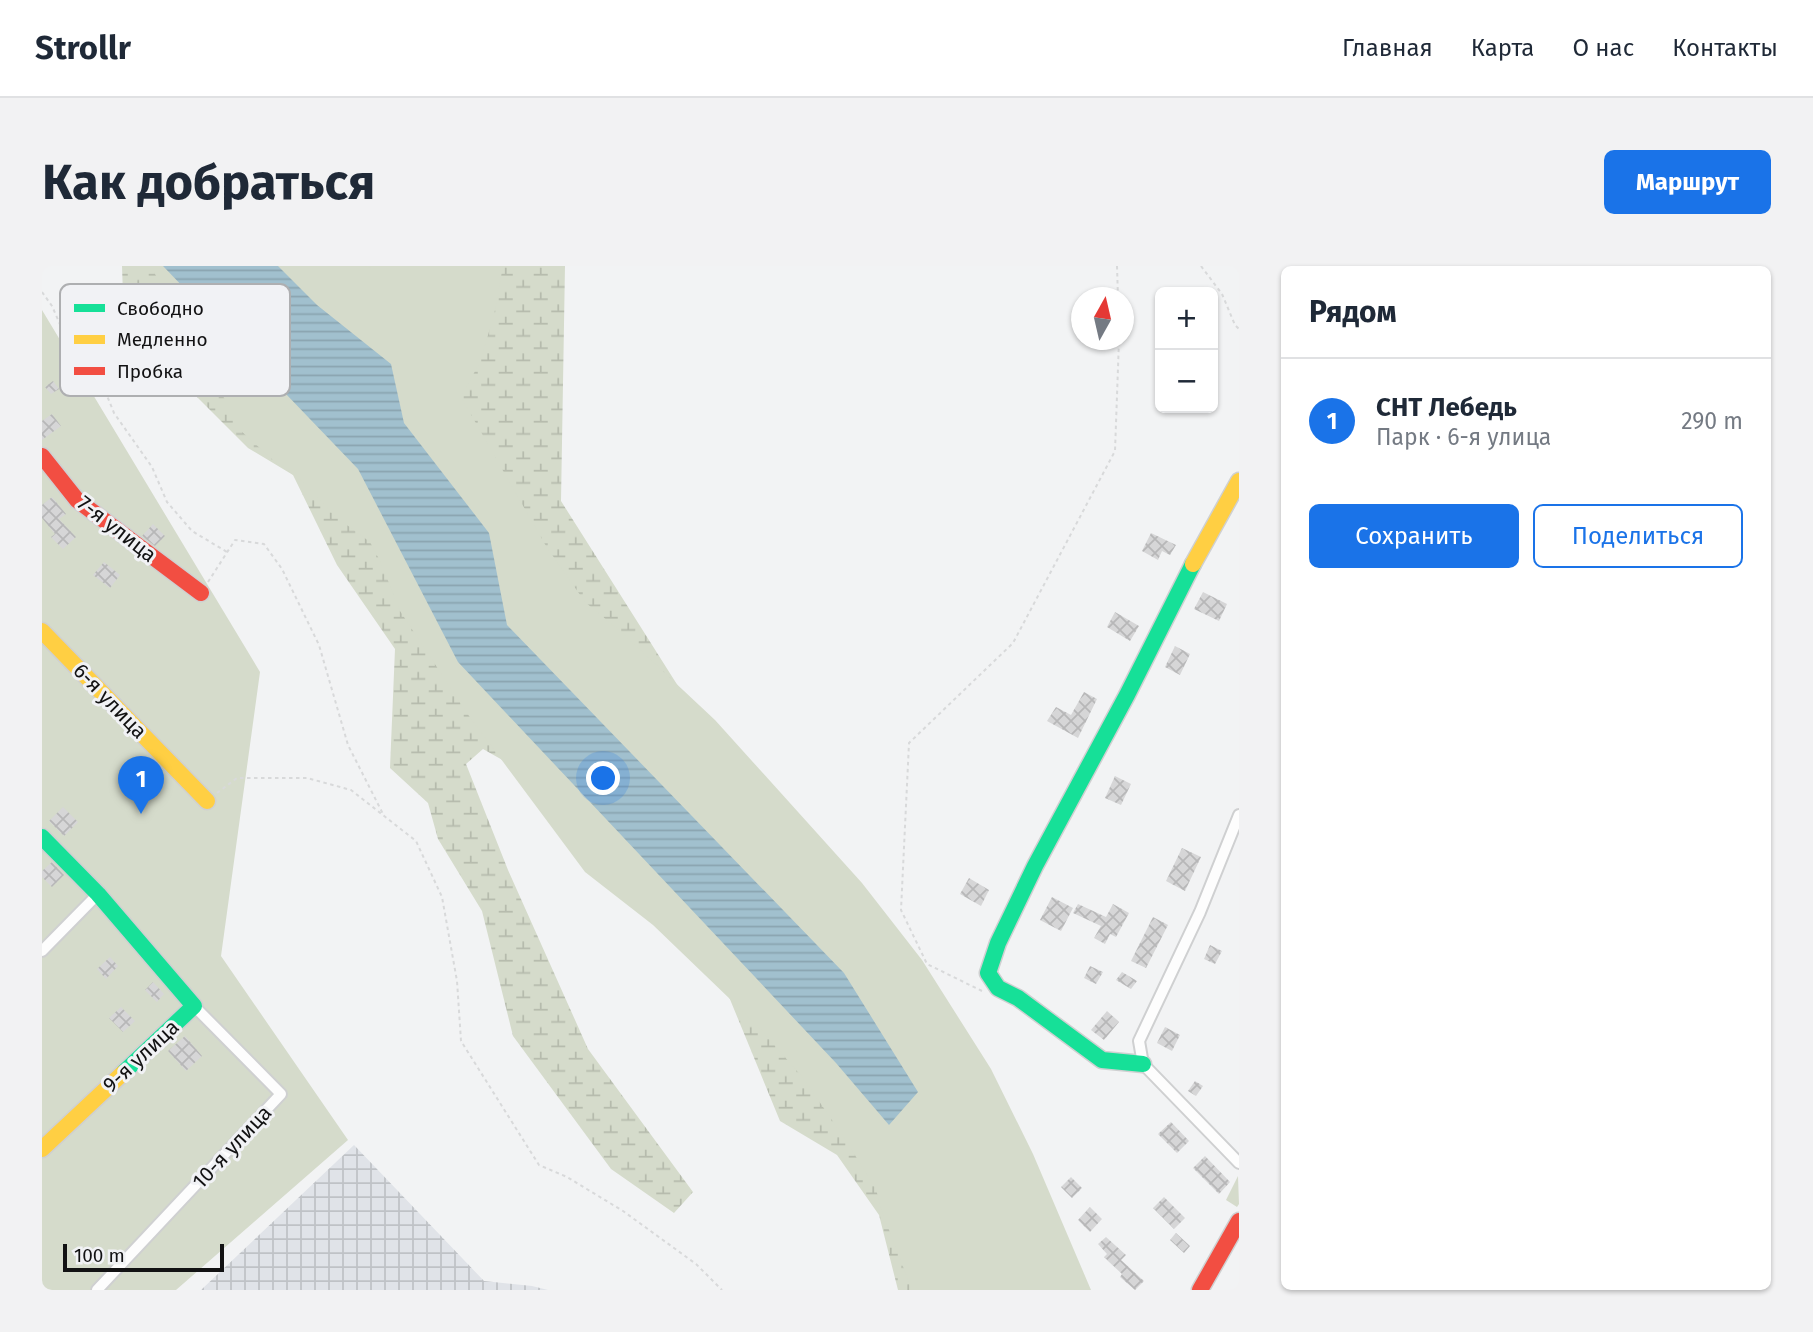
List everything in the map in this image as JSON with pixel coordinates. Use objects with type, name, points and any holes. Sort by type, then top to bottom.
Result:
[{"type":"street","name":"7-я улица","points":[[42,456],[77,500],[201,593]]},
{"type":"street","points":[[1143,1064],[1102,1060],[1018,998],[998,988],[988,972],[993,950],[1003,934],[1027,878],[1105,737],[1175,598],[1239,481]]},
{"type":"street","name":"6-я улица","points":[[42,631],[207,801]]},
{"type":"street","points":[[1239,815],[1218,870],[1139,1041],[1143,1064],[1239,1163]]},
{"type":"street","name":"9-я улица","points":[[42,837],[98,894],[194,1006],[42,1149]]},
{"type":"street","points":[[42,951],[98,894]]},
{"type":"street","name":"10-я улица","points":[[97,1290],[281,1094],[194,1006]]},
{"type":"street","points":[[1199,1290],[1239,1221]]},
{"type":"path","points":[[1117,266],[1118,287]]},
{"type":"path","points":[[1201,266],[1222,293],[1235,326],[1239,329]]},
{"type":"path","points":[[42,292],[60,325]]},
{"type":"path","points":[[998,988],[983,991],[927,964],[901,910],[909,743],[1013,643],[1115,451],[1119,350]]},
{"type":"path","points":[[107,396],[114,413],[152,467],[167,502],[192,531],[228,552]]},
{"type":"path","points":[[201,593],[235,540],[264,544],[282,569],[319,645],[348,746],[383,815]]},
{"type":"path","points":[[207,801],[237,778],[307,778],[351,790],[416,841],[442,897],[457,981],[461,1041],[540,1165],[567,1177],[623,1211],[696,1264],[722,1290]]},
{"type":"shaded area","points":[[354,1145],[484,1281],[548,1290],[201,1290]]},
{"type":"green space","points":[[122,266],[163,266],[180,284],[123,284]]},
{"type":"green space","points":[[151,266],[365,266],[375,269],[377,266],[503,266],[494,315],[480,362],[461,397],[546,546],[585,602],[715,720],[862,883],[922,960],[991,1069],[1033,1154],[1091,1290],[912,1290],[876,1189],[803,1078],[757,1025],[653,925],[585,872],[469,716],[400,611],[370,542],[336,517],[302,481],[275,462],[240,430],[223,396],[290,396],[290,284],[160,284]]},
{"type":"green space","points":[[353,266],[565,266],[561,501],[1060,1290],[898,1290],[879,1215],[837,1155],[780,1121],[713,958],[513,766],[483,749],[466,764],[508,870],[588,1049],[693,1192],[674,1213],[611,1169],[513,1036],[482,911],[438,839],[428,803],[390,768],[395,649],[337,565],[293,475],[248,448],[196,396],[288,396],[507,624]]},
{"type":"green space","points":[[42,310],[60,340],[60,396],[94,396],[260,672],[221,956],[348,1140],[176,1290],[42,1290]]},
{"type":"green space","points":[[1238,1176],[1239,1204],[1237,1207],[1226,1200]]},
{"type":"water","points":[[163,266],[278,266],[317,305],[391,364],[404,423],[489,533],[507,625],[844,973],[918,1092],[889,1125],[836,1063],[458,662],[358,469],[288,396],[290,396],[290,284],[180,284]]},
{"type":"building","points":[[53,381],[59,389],[51,394],[45,387]]},
{"type":"building","points":[[52,414],[61,426],[42,440],[42,421]]},
{"type":"building","points":[[52,497],[66,514],[59,519],[76,537],[63,549],[51,537],[55,534],[42,518],[42,505]]},
{"type":"building","points":[[153,524],[165,536],[155,546],[142,536]]},
{"type":"building","points":[[1151,533],[1176,545],[1170,555],[1162,551],[1158,560],[1142,551]]},
{"type":"building","points":[[104,562],[120,575],[110,588],[93,575]]},
{"type":"building","points":[[1203,592],[1227,604],[1219,621],[1194,609]]},
{"type":"building","points":[[1115,612],[1139,626],[1130,641],[1107,627]]},
{"type":"building","points":[[1175,646],[1190,654],[1180,675],[1165,667]]},
{"type":"building","points":[[1084,692],[1097,699],[1078,738],[1047,721],[1056,707],[1071,715]]},
{"type":"building","points":[[1115,776],[1131,784],[1121,805],[1105,798]]},
{"type":"building","points":[[63,807],[78,822],[64,836],[49,821]]},
{"type":"building","points":[[1182,848],[1201,857],[1185,891],[1166,881]]},
{"type":"building","points":[[52,862],[64,875],[52,887],[42,877],[42,871]]},
{"type":"building","points":[[969,878],[989,890],[981,906],[960,894]]},
{"type":"building","points":[[1052,897],[1073,908],[1061,931],[1040,920]]},
{"type":"building","points":[[1078,904],[1106,917],[1113,904],[1129,913],[1116,937],[1110,934],[1105,944],[1094,938],[1101,926],[1073,913]]},
{"type":"building","points":[[1153,917],[1168,925],[1146,968],[1131,961]]},
{"type":"building","points":[[1210,945],[1222,951],[1215,964],[1204,959]]},
{"type":"building","points":[[110,957],[118,966],[106,979],[97,969]]},
{"type":"building","points":[[1090,966],[1103,972],[1096,984],[1084,978]]},
{"type":"building","points":[[1122,972],[1137,981],[1131,989],[1116,980]]},
{"type":"building","points":[[153,982],[164,994],[157,1002],[145,990]]},
{"type":"building","points":[[121,1007],[135,1021],[123,1032],[109,1018]]},
{"type":"building","points":[[1107,1011],[1119,1022],[1104,1040],[1091,1030]]},
{"type":"building","points":[[1165,1027],[1180,1035],[1172,1051],[1157,1043]]},
{"type":"building","points":[[185,1036],[202,1056],[186,1071],[168,1051]]},
{"type":"building","points":[[1195,1081],[1203,1086],[1196,1096],[1188,1091]]},
{"type":"building","points":[[1171,1122],[1189,1141],[1177,1153],[1158,1134]]},
{"type":"building","points":[[1205,1156],[1230,1182],[1219,1194],[1193,1168]]},
{"type":"building","points":[[1071,1177],[1082,1188],[1072,1198],[1061,1187]]},
{"type":"building","points":[[1164,1197],[1185,1218],[1174,1229],[1153,1208]]},
{"type":"building","points":[[1090,1207],[1102,1219],[1090,1232],[1078,1220]]},
{"type":"building","points":[[1176,1233],[1190,1246],[1184,1253],[1170,1240]]},
{"type":"building","points":[[1106,1237],[1126,1255],[1121,1260],[1144,1281],[1135,1290],[1104,1257],[1107,1254],[1098,1244]]},
{"type":"traffic: fast","points":[[1143,1064],[1102,1060],[1018,998],[998,988],[988,973],[998,943],[1035,866],[1127,695],[1193,564]]},
{"type":"traffic: fast","points":[[42,837],[98,894],[194,1006],[123,1073]]},
{"type":"traffic: slow","points":[[1193,564],[1239,481]]},
{"type":"traffic: slow","points":[[42,631],[207,801]]},
{"type":"traffic: slow","points":[[42,1149],[123,1073]]},
{"type":"traffic: jam","points":[[42,456],[77,500],[201,593]]},
{"type":"traffic: jam","points":[[1200,1290],[1239,1221]]},
{"type":"place","name":"СНТ Лебедь","points":[[141,814]]}]
